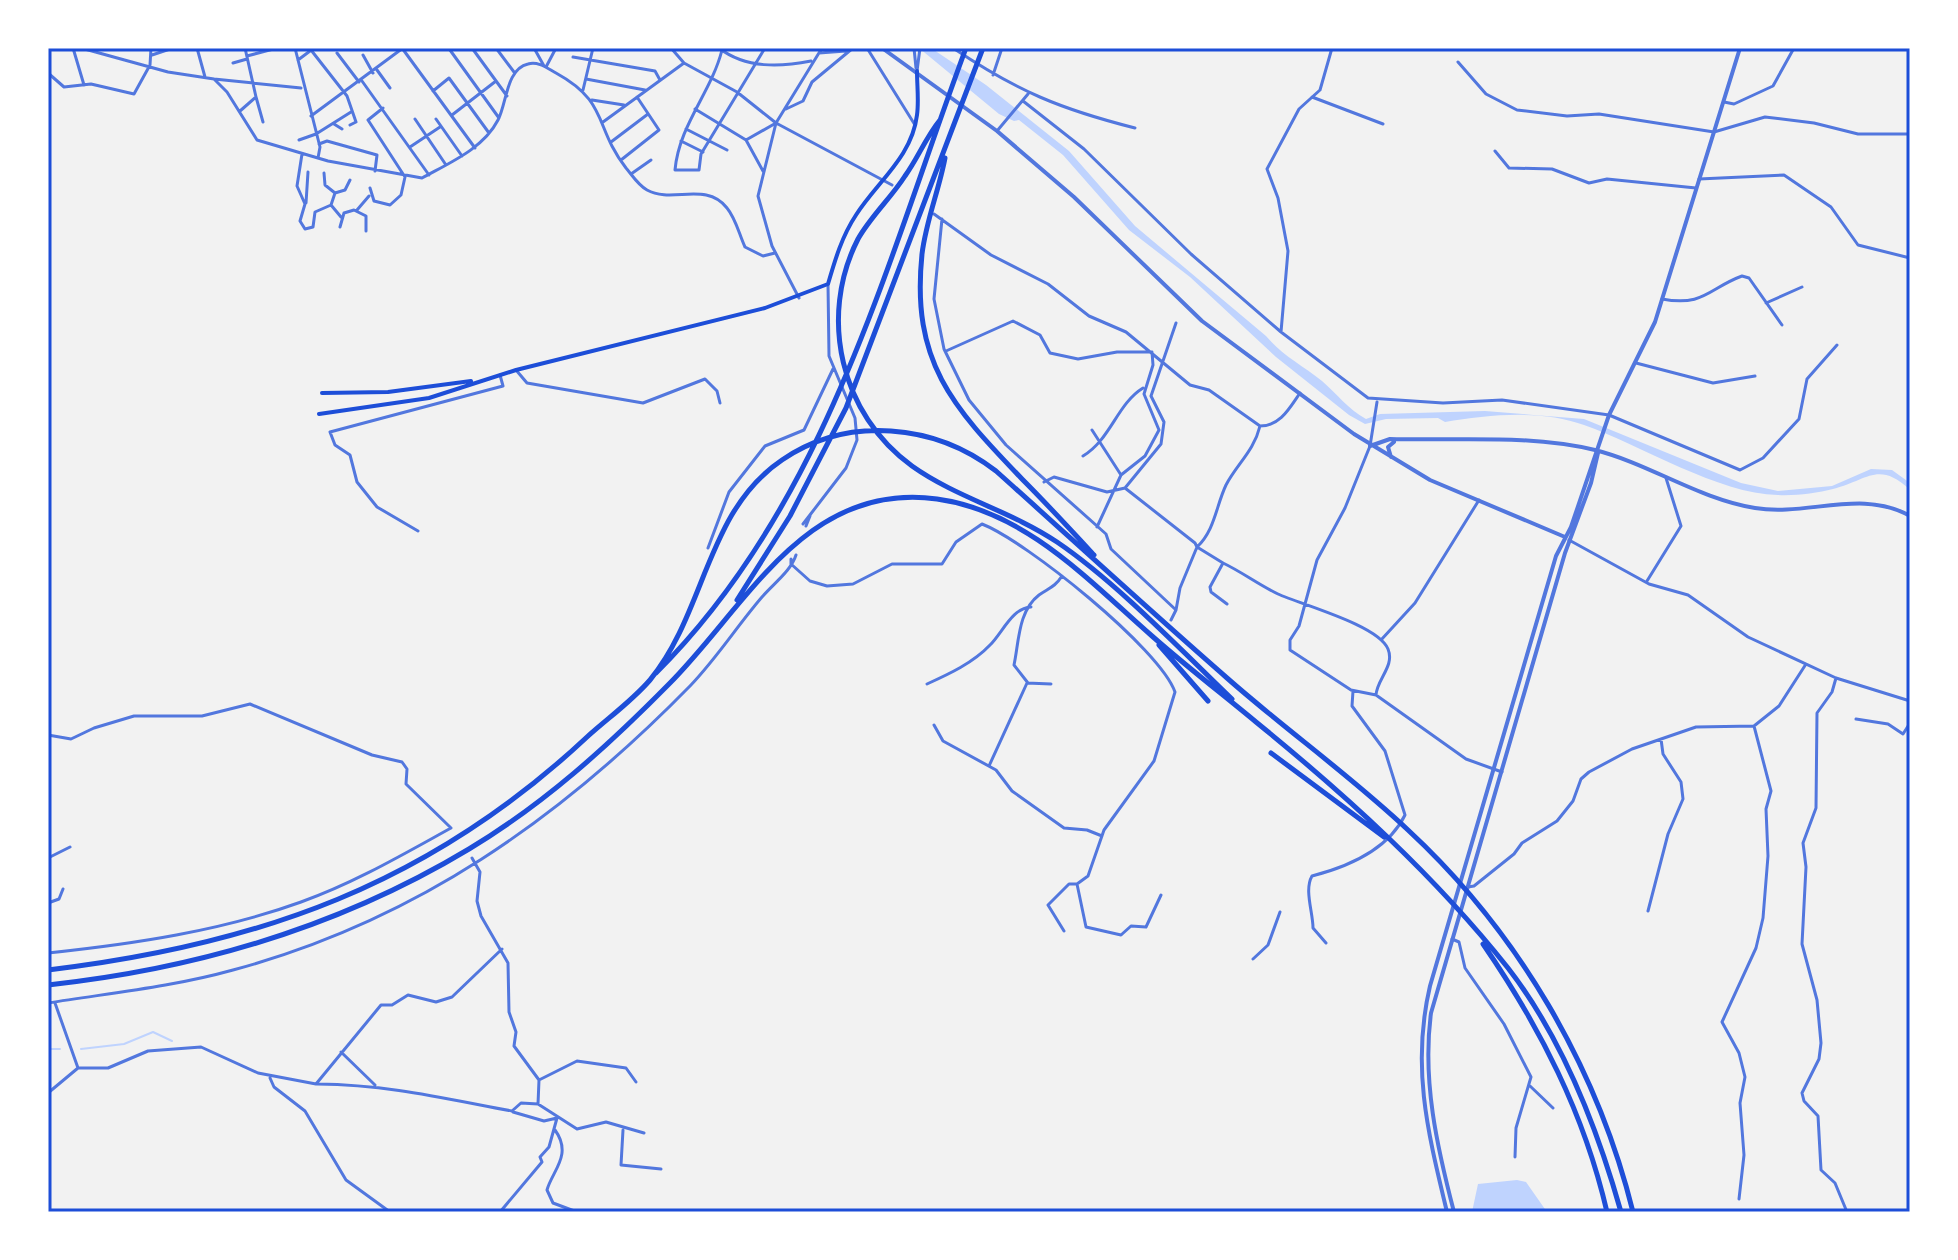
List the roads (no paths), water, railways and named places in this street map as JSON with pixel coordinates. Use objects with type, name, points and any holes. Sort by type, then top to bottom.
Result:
[{"type":"highway","points":[[727,615],[790,516],[846,408],[983,48]]},
{"type":"highway","points":[[48,970],[149,955],[221,940],[372,887],[512,802],[550,772],[650,679],[699,628],[747,564],[836,401],[965,51]]},
{"type":"highway","points":[[940,120],[905,177],[869,222],[844,276],[839,342],[843,366],[859,406],[882,438],[915,468],[1026,522],[1085,564],[1377,830]]},
{"type":"highway","points":[[948,144],[927,226],[920,278],[925,336],[933,364],[951,400],[977,434],[1120,582]]},
{"type":"highway","points":[[650,679],[694,605],[726,520],[746,491],[783,459],[802,448],[846,434],[909,431],[944,441],[980,459],[1228,679],[1391,814],[1475,901],[1516,955],[1569,1042],[1617,1153],[1633,1212]]},
{"type":"highway","points":[[48,985],[151,971],[227,953],[309,926],[377,898],[463,853],[527,811],[581,768],[676,677],[727,615],[787,550],[825,520],[883,499],[923,498],[975,509],[1038,540],[1073,564],[1151,635],[1253,719]]},
{"type":"highway","points":[[1151,635],[1208,701]]},
{"type":"highway","points":[[1271,753],[1401,849],[1448,898],[1510,971],[1549,1033],[1589,1116],[1621,1212]]},
{"type":"highway","points":[[1468,923],[1523,1005],[1564,1082],[1599,1177],[1607,1212]]},
{"type":"main road","points":[[319,414],[429,398],[516,370],[799,298],[828,284],[840,244],[857,213],[883,182],[915,125],[917,71]]},
{"type":"main road","points":[[322,393],[388,392],[478,381]]},
{"type":"street","points":[[73,48],[84,85]]},
{"type":"street","points":[[81,48],[168,72],[303,88]]},
{"type":"street","points":[[48,73],[64,87],[84,85],[134,94],[150,65],[151,48]]},
{"type":"street","points":[[197,48],[205,77]]},
{"type":"street","points":[[245,48],[263,122]]},
{"type":"street","points":[[233,63],[277,48]]},
{"type":"street","points":[[295,48],[319,144],[318,158]]},
{"type":"street","points":[[311,116],[403,48],[475,148]]},
{"type":"street","points":[[472,48],[507,96]]},
{"type":"street","points":[[496,48],[514,72]]},
{"type":"street","points":[[534,48],[545,67]]},
{"type":"street","points":[[545,67],[556,48]]},
{"type":"street","points":[[583,90],[593,48]]},
{"type":"street","points":[[671,48],[684,63],[737,92],[776,123],[892,185]]},
{"type":"street","points":[[764,48],[755,64],[737,92],[703,152],[699,170],[675,170],[681,141],[695,109],[714,80],[721,49],[755,64],[772,66],[814,61]]},
{"type":"street","points":[[799,298],[775,253],[758,196],[776,123],[822,48]]},
{"type":"street","points":[[819,53],[857,48]]},
{"type":"street","points":[[867,48],[915,125]]},
{"type":"street","points":[[882,48],[997,131],[1074,197],[1176,298],[1392,460],[1567,539],[1647,583],[1688,595],[1736,630],[1836,678],[1910,701]]},
{"type":"street","points":[[914,48],[917,71]]},
{"type":"street","points":[[917,71],[920,48]]},
{"type":"street","points":[[953,48],[1028,94],[1093,119],[1135,128]]},
{"type":"street","points":[[993,75],[1002,48]]},
{"type":"street","points":[[1215,48],[1234,48]]},
{"type":"street","points":[[1281,332],[1288,251],[1278,198],[1267,169],[1299,109],[1312,97],[1327,75],[1332,48]]},
{"type":"street","points":[[1454,1212],[1432,1110],[1427,1052],[1431,1013],[1567,539],[1609,416],[1636,363],[1662,299],[1740,48]]},
{"type":"street","points":[[1724,102],[1734,104],[1773,86],[1794,48]]},
{"type":"street","points":[[152,55],[170,49]]},
{"type":"street","points":[[298,60],[312,49],[345,93],[356,122],[350,125]]},
{"type":"street","points":[[451,49],[499,118]]},
{"type":"street","points":[[786,109],[803,101],[812,82],[848,51]]},
{"type":"street","points":[[337,53],[383,108],[429,175]]},
{"type":"street","points":[[363,55],[390,88]]},
{"type":"street","points":[[573,57],[655,71],[660,80]]},
{"type":"street","points":[[1458,62],[1486,94],[1517,110],[1567,116],[1599,114],[1714,132],[1765,117],[1814,123],[1858,134],[1910,134]]},
{"type":"street","points":[[602,122],[684,63]]},
{"type":"street","points":[[214,79],[227,92],[257,140],[374,172],[422,178],[475,148],[490,133],[499,118],[514,72],[525,64],[545,67],[583,90],[592,100],[620,160],[651,191],[699,193],[719,200],[732,216],[745,247],[763,256],[775,253]]},
{"type":"street","points":[[433,91],[449,78],[490,133]]},
{"type":"street","points":[[586,79],[646,91]]},
{"type":"street","points":[[451,116],[496,81]]},
{"type":"street","points":[[997,131],[1028,94]]},
{"type":"street","points":[[239,112],[256,97]]},
{"type":"street","points":[[620,160],[659,130],[637,97]]},
{"type":"street","points":[[1312,97],[1383,124]]},
{"type":"street","points":[[592,100],[626,105]]},
{"type":"street","points":[[1021,102],[1084,149],[1191,254],[1281,332],[1377,401],[1443,403],[1502,400],[1609,416],[1740,470],[1763,458],[1799,419],[1807,379],[1837,345]]},
{"type":"street","points":[[383,108],[368,120],[405,177]]},
{"type":"street","points":[[695,109],[746,140],[764,175]]},
{"type":"street","points":[[299,140],[316,134],[351,112]]},
{"type":"street","points":[[611,142],[648,114]]},
{"type":"street","points":[[415,119],[446,165]]},
{"type":"street","points":[[436,119],[462,156]]},
{"type":"street","points":[[746,140],[776,123]]},
{"type":"street","points":[[334,124],[342,129]]},
{"type":"street","points":[[410,147],[441,126]]},
{"type":"street","points":[[686,129],[708,143],[727,150]]},
{"type":"street","points":[[319,144],[327,141],[377,155],[374,172]]},
{"type":"street","points":[[681,141],[703,152]]},
{"type":"street","points":[[1495,151],[1509,168],[1552,169],[1589,183],[1607,179],[1696,188]]},
{"type":"street","points":[[302,154],[297,186],[305,207]]},
{"type":"street","points":[[631,174],[651,160]]},
{"type":"street","points":[[308,172],[305,207],[300,221],[308,229],[314,225],[317,210],[331,205]]},
{"type":"street","points":[[324,173],[325,185],[335,193]]},
{"type":"street","points":[[1699,179],[1784,175],[1831,207],[1858,245],[1910,258]]},
{"type":"street","points":[[369,196],[380,205],[395,203],[405,177]]},
{"type":"street","points":[[335,193],[345,190],[350,180]]},
{"type":"street","points":[[357,210],[369,196],[370,188]]},
{"type":"street","points":[[331,205],[335,193]]},
{"type":"street","points":[[331,205],[341,217]]},
{"type":"street","points":[[340,227],[341,217],[347,211],[357,210],[366,216],[366,231]]},
{"type":"street","points":[[934,214],[991,255],[1048,284],[1089,316],[1108,321],[1152,352],[1190,385],[1209,390],[1260,426],[1271,426],[1280,420],[1300,393]]},
{"type":"street","points":[[942,219],[934,299],[946,351],[969,400],[1006,445],[1106,534],[1111,549],[1176,610]]},
{"type":"street","points":[[1662,299],[1690,302],[1704,298],[1742,276],[1749,278],[1782,325]]},
{"type":"street","points":[[804,525],[846,468],[857,440],[855,418],[828,351],[828,284]]},
{"type":"street","points":[[1766,303],[1802,287]]},
{"type":"street","points":[[946,351],[1013,321],[1040,335],[1050,353],[1070,359],[1117,352],[1152,352]]},
{"type":"street","points":[[1044,482],[1054,477],[1115,492],[1125,488],[1161,444],[1164,422],[1151,396],[1176,323]]},
{"type":"street","points":[[1097,527],[1121,475],[1145,456],[1159,430],[1145,402],[1145,387],[1153,365],[1152,352]]},
{"type":"street","points":[[1636,363],[1713,383],[1755,376]]},
{"type":"street","points":[[708,548],[729,492],[765,446],[804,430],[833,369]]},
{"type":"street","points":[[516,370],[527,383],[643,403],[705,379],[717,391],[720,403]]},
{"type":"street","points":[[418,531],[377,507],[357,482],[350,455],[335,445],[330,432],[503,386],[500,375]]},
{"type":"street","points":[[1083,456],[1100,444],[1134,394],[1145,387]]},
{"type":"street","points":[[1377,401],[1370,446],[1345,508],[1317,560],[1306,605],[1290,640],[1290,650],[1353,691],[1376,695],[1466,759],[1502,772]]},
{"type":"street","points":[[1171,620],[1197,547],[1216,517],[1226,485],[1251,452],[1260,426]]},
{"type":"street","points":[[1092,430],[1121,475]]},
{"type":"street","points":[[1370,446],[1381,440],[1541,441],[1597,451],[1755,508],[1787,510],[1863,503],[1892,508],[1910,516]]},
{"type":"street","points":[[1392,460],[1390,443],[1400,440]]},
{"type":"street","points":[[1647,583],[1681,529],[1666,478]]},
{"type":"street","points":[[1671,492],[1679,483]]},
{"type":"street","points":[[1125,488],[1197,547],[1223,563],[1273,592],[1381,640],[1390,652],[1390,664],[1376,695]]},
{"type":"street","points":[[1381,640],[1415,603],[1479,500]]},
{"type":"street","points":[[791,562],[818,584],[853,584],[892,564],[942,564],[956,542],[979,524],[1025,546],[1062,576],[1143,650],[1173,687],[1173,704],[1154,761],[1102,836],[1088,876],[1077,884],[1069,884],[1048,905],[1064,931]]},
{"type":"street","points":[[1447,1212],[1422,1094],[1420,1048],[1430,986],[1496,770],[1556,556],[1567,539]]},
{"type":"street","points":[[48,1003],[194,979],[249,966],[354,927],[477,865],[575,792],[639,737],[715,658],[796,555]]},
{"type":"street","points":[[1223,563],[1210,587],[1211,592],[1227,604]]},
{"type":"street","points":[[1051,684],[1028,683],[1014,665],[1021,626],[1031,607],[1062,576]]},
{"type":"street","points":[[927,684],[953,674],[987,648],[1017,611],[1031,607]]},
{"type":"street","points":[[1143,650],[1149,644]]},
{"type":"street","points":[[1468,887],[1474,886],[1503,863],[1529,837],[1557,821],[1573,801],[1585,775],[1632,749],[1706,725],[1754,726],[1779,706],[1806,664]]},
{"type":"street","points":[[1836,678],[1832,692],[1817,713],[1816,808],[1803,843],[1806,867],[1802,944],[1817,1000],[1821,1043],[1819,1059],[1802,1093],[1804,1101],[1818,1116],[1821,1170],[1835,1183],[1847,1212]]},
{"type":"street","points":[[989,766],[1028,683]]},
{"type":"street","points":[[1326,943],[1313,928],[1313,907],[1308,892],[1312,876],[1352,864],[1394,831],[1405,815],[1385,751],[1352,706],[1353,691]]},
{"type":"street","points":[[48,735],[71,739],[94,728],[134,716],[202,716],[250,704],[372,755],[402,762],[407,769],[406,784],[451,828],[376,869],[300,903],[128,945],[48,953]]},
{"type":"street","points":[[1856,719],[1888,724],[1903,734],[1910,723]]},
{"type":"street","points":[[934,725],[943,741],[989,766],[1003,777],[1012,791],[1064,828],[1087,830],[1102,836]]},
{"type":"street","points":[[1739,1199],[1744,1155],[1740,1103],[1745,1077],[1739,1053],[1722,1022],[1756,948],[1763,918],[1768,856],[1766,809],[1771,791],[1754,726]]},
{"type":"street","points":[[1648,911],[1668,834],[1683,799],[1681,782],[1663,754],[1661,739]]},
{"type":"street","points":[[48,858],[70,847]]},
{"type":"street","points":[[472,858],[480,872],[477,901],[481,916],[502,949],[510,972],[509,1012],[516,1032],[514,1046],[539,1080],[538,1104]]},
{"type":"street","points":[[1077,884],[1086,927],[1110,934],[1121,935],[1131,926],[1146,927],[1161,895]]},
{"type":"street","points":[[48,903],[59,899],[63,889]]},
{"type":"street","points":[[1253,959],[1268,945],[1280,912]]},
{"type":"street","points":[[1452,939],[1459,942],[1465,968],[1486,995],[1531,1077],[1516,1128],[1515,1157]]},
{"type":"street","points":[[316,1084],[381,1005],[392,1005],[408,995],[436,1002],[452,997],[502,949]]},
{"type":"street","points":[[55,1002],[78,1068]]},
{"type":"street","points":[[48,1093],[78,1068],[108,1068],[148,1051],[201,1047],[236,1065],[269,1076],[316,1084],[375,1085],[455,1097],[544,1121],[557,1118]]},
{"type":"street","points":[[341,1052],[375,1085]]},
{"type":"street","points":[[539,1080],[577,1061],[626,1068],[636,1082]]},
{"type":"street","points":[[269,1076],[274,1087],[305,1111],[346,1180],[390,1212]]},
{"type":"street","points":[[1530,1086],[1553,1108]]},
{"type":"street","points":[[512,1111],[521,1103],[538,1104],[577,1129],[606,1122],[644,1133]]},
{"type":"street","points":[[500,1212],[542,1162],[540,1157],[549,1147],[557,1118]]},
{"type":"street","points":[[623,1128],[621,1165],[661,1169]]},
{"type":"street","points":[[555,1130],[561,1145],[560,1167],[547,1190],[553,1203],[577,1212]]},
{"type":"water","points":[[919,48],[931,48],[986,85],[1069,151],[1135,226],[1366,419],[1380,414],[1485,411],[1584,419],[1741,483],[1778,491],[1832,486],[1871,469],[1892,470],[1910,483],[1910,490],[1899,481],[1881,474],[1813,493],[1755,493],[1705,478],[1584,425],[1550,417],[1497,416],[1445,422],[1438,418],[1386,419],[1365,424],[1349,415],[1276,357],[1190,277],[1129,230],[1063,155],[1019,120],[999,114]]},
{"type":"water","points":[[1526,1182],[1547,1212],[1472,1212],[1478,1184]]},
{"type":"waterway","points":[[81,1049],[124,1044],[153,1032],[172,1041]]},
{"type":"waterway","points":[[48,1049],[60,1049]]}]
